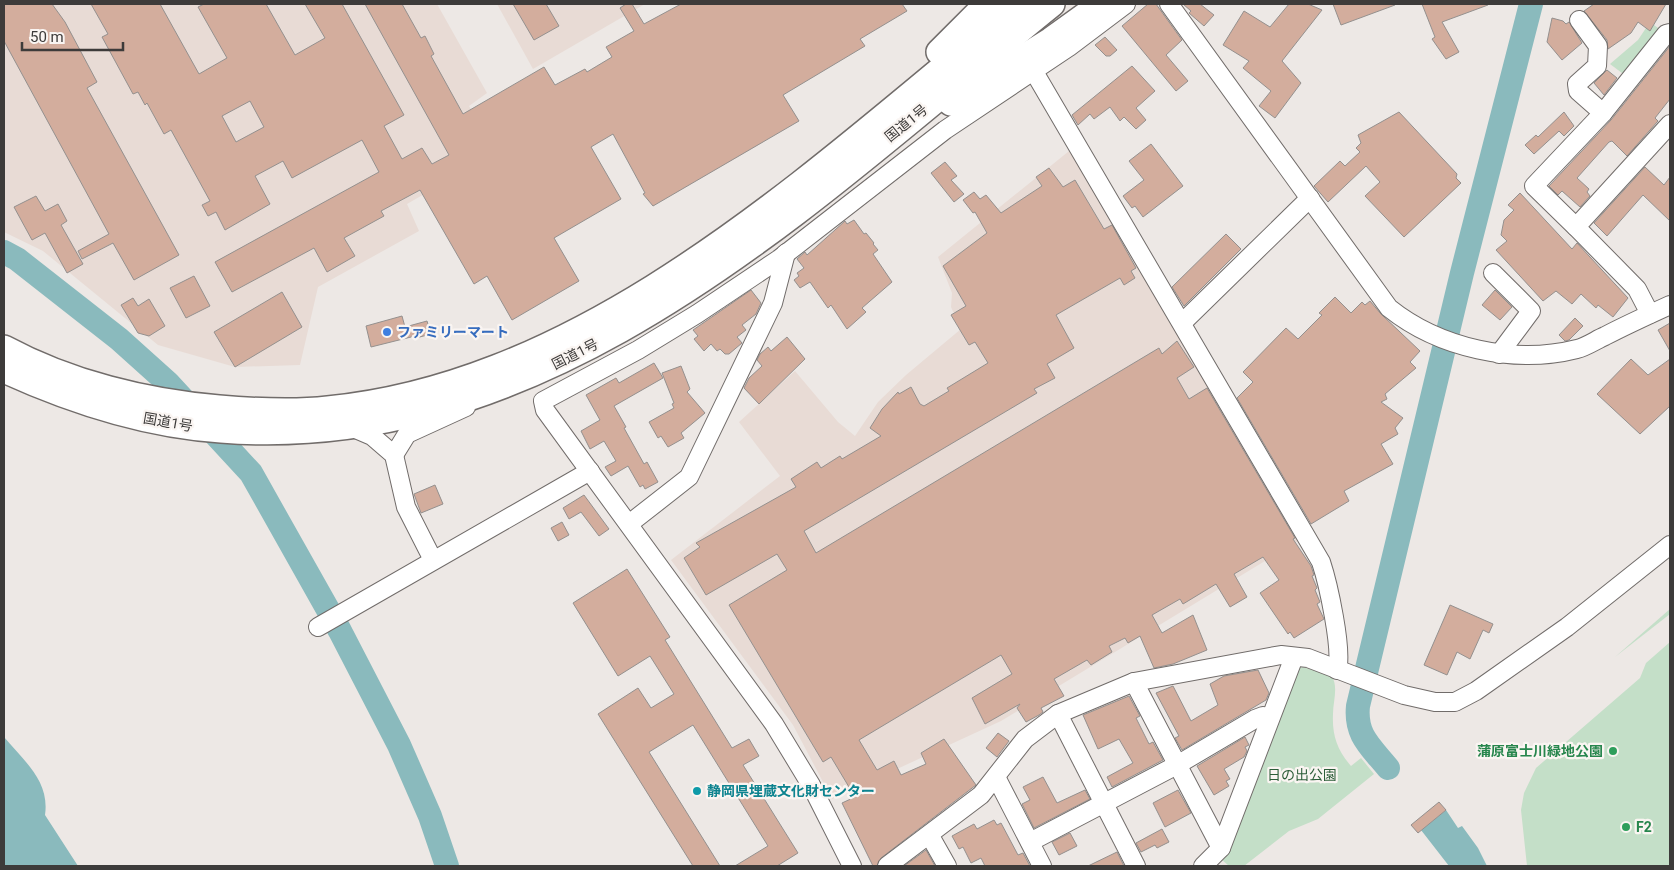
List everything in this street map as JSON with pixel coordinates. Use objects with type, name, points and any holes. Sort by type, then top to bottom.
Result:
[{"type":"highway","points":[[854,152],[987,4]]},
{"type":"highway","name":"国道1号","points":[[4,370],[79,401],[116,412],[222,430],[290,431],[351,427],[412,415],[500,388],[591,346],[685,291],[774,228],[854,152],[1020,4]]},
{"type":"highway","name":"国道1号","points":[[4,348],[81,380],[156,399],[199,406],[251,410],[329,409],[405,395],[492,369],[581,329],[666,279],[764,210],[854,152],[1052,4]]},
{"type":"highway","points":[[854,152],[1051,40],[1101,4]]},
{"type":"street","points":[[852,866],[811,785],[774,724],[545,410],[544,401],[689,320],[786,253],[945,130],[1069,47],[1126,4]]},
{"type":"street","points":[[1169,4],[1389,308],[1407,322],[1471,347],[1516,356],[1578,349],[1670,305]]},
{"type":"street","points":[[1579,20],[1598,46],[1596,66],[1577,84],[1578,91],[1602,113]]},
{"type":"street","points":[[1650,314],[1637,289],[1534,186],[1602,113],[1666,34],[1670,33]]},
{"type":"street","points":[[1033,70],[1321,562],[1338,644],[1340,671]]},
{"type":"street","points":[[1576,227],[1665,142],[1670,124]]},
{"type":"street","points":[[1182,323],[1310,198]]},
{"type":"street","points":[[629,524],[689,477],[773,303],[786,253]]},
{"type":"street","points":[[1493,273],[1531,311],[1499,354]]},
{"type":"street","points":[[394,455],[407,434],[418,427],[455,413],[500,388]]},
{"type":"street","points":[[351,427],[372,436],[394,455],[406,507],[433,560]]},
{"type":"street","points":[[329,621],[590,471]]},
{"type":"street","points":[[887,866],[930,836],[981,796],[1026,739],[1058,714],[1134,682],[1281,655],[1308,658],[1385,689],[1441,703],[1455,702],[1567,627],[1670,545]]},
{"type":"street","points":[[1203,866],[1221,848],[1294,657]]},
{"type":"street","points":[[1134,682],[1221,848]]},
{"type":"street","points":[[1058,714],[1136,866]]},
{"type":"street","points":[[1030,842],[1177,765],[1255,719],[1263,716],[1270,718]]},
{"type":"street","points":[[996,777],[1042,866]]},
{"type":"street","points":[[930,836],[947,866]]},
{"type":"shaded area","points":[[4,4],[437,4],[487,93],[469,106],[497,152],[407,204],[419,231],[318,287],[300,365],[235,367],[158,345],[43,251],[4,232]]},
{"type":"shaded area","points":[[497,4],[645,4],[533,69]]},
{"type":"shaded area","points":[[1074,147],[1303,538],[1001,721],[832,799],[793,725],[671,560],[780,476],[739,422],[795,371],[838,422],[855,436],[878,402],[906,375],[961,329],[951,307],[952,293],[938,257]]},
{"type":"green space","points":[[1650,22],[1662,31],[1626,76],[1610,64],[1638,40]]},
{"type":"green space","points":[[1670,609],[1670,614],[1615,657]]},
{"type":"green space","name":"蒲原富士川緑地公園","points":[[1670,642],[1670,866],[1527,866],[1521,810],[1524,793],[1536,768],[1640,678],[1646,663]]},
{"type":"green space","name":"日の出公園","points":[[1303,667],[1331,675],[1335,684],[1333,729],[1336,742],[1351,766],[1361,758],[1374,774],[1318,819],[1289,831],[1244,866],[1229,866],[1221,859],[1298,668]]},
{"type":"water","points":[[4,737],[34,772],[44,792],[45,815],[78,866],[4,866]]},
{"type":"water","points":[[1446,810],[1458,828],[1462,826],[1478,848],[1487,866],[1449,866],[1421,830]]},
{"type":"building","points":[[4,4],[52,4],[65,22],[97,82],[87,88],[179,255],[134,280],[113,243],[82,259],[78,251],[109,234],[4,41]]},
{"type":"building","points":[[91,4],[160,4],[199,74],[227,58],[198,7],[204,4],[266,4],[295,55],[325,38],[305,4],[342,4],[404,115],[384,126],[402,159],[422,148],[432,164],[449,155],[365,4],[402,4],[421,38],[425,36],[434,54],[431,56],[463,114],[544,67],[555,85],[585,69],[587,72],[612,57],[606,47],[634,31],[620,8],[626,4],[632,4],[644,24],[681,4],[902,4],[907,11],[860,39],[865,46],[783,95],[799,121],[653,206],[643,194],[645,193],[613,134],[591,147],[621,199],[554,238],[579,281],[512,320],[487,276],[474,284],[420,190],[381,211],[384,216],[344,238],[355,256],[327,272],[314,248],[232,292],[215,262],[379,172],[362,140],[292,178],[283,161],[255,176],[270,204],[225,230],[216,212],[208,216],[202,205],[210,201],[171,130],[164,134],[147,103],[145,105],[138,92],[133,94],[102,37],[108,34]],"holes":[[[250,101],[264,127],[236,142],[222,116]]]},
{"type":"building","points":[[513,4],[546,4],[559,26],[534,40]]},
{"type":"building","points":[[1148,4],[1156,4],[1182,40],[1166,55],[1188,81],[1176,91],[1122,26]]},
{"type":"building","points":[[1183,4],[1200,4],[1214,15],[1204,26],[1189,13],[1191,11]]},
{"type":"building","points":[[1289,4],[1308,4],[1322,10],[1282,61],[1301,83],[1275,118],[1259,106],[1271,91],[1243,68],[1249,61],[1223,45],[1244,11],[1270,27]]},
{"type":"building","points":[[1333,4],[1395,4],[1395,5],[1341,25]]},
{"type":"building","points":[[1422,4],[1488,5],[1442,22],[1459,52],[1446,59],[1432,39],[1435,37]]},
{"type":"building","points":[[1594,4],[1666,4],[1650,31],[1638,22],[1631,33],[1608,49],[1607,40],[1584,11]]},
{"type":"building","points":[[1552,18],[1563,21],[1566,24],[1569,22],[1582,43],[1562,60],[1547,42]]},
{"type":"building","points":[[1105,37],[1117,50],[1110,56],[1106,56],[1095,45]]},
{"type":"building","points":[[1670,46],[1670,99],[1655,118],[1658,121],[1627,156],[1612,141],[1609,142],[1577,178],[1589,189],[1587,192],[1590,196],[1580,207],[1562,191],[1558,195],[1549,186],[1611,120]]},
{"type":"building","points":[[1132,66],[1155,91],[1136,108],[1146,120],[1136,129],[1124,117],[1120,121],[1110,107],[1094,119],[1090,114],[1078,125],[1072,115]]},
{"type":"building","points":[[1607,70],[1617,78],[1604,95],[1594,83]]},
{"type":"building","points":[[1399,112],[1457,174],[1456,178],[1461,183],[1404,237],[1365,196],[1380,182],[1366,166],[1328,202],[1314,186],[1340,161],[1345,166],[1360,152],[1356,148],[1361,143],[1358,135]]},
{"type":"building","points":[[1564,112],[1574,126],[1564,136],[1559,131],[1534,154],[1525,145],[1536,135],[1538,137]]},
{"type":"building","points":[[1151,144],[1183,186],[1143,217],[1135,206],[1132,208],[1123,196],[1144,180],[1129,161]]},
{"type":"building","points":[[945,162],[957,176],[951,180],[964,194],[954,202],[931,173]]},
{"type":"building","points":[[1645,167],[1664,185],[1670,177],[1670,221],[1643,195],[1607,236],[1594,223]]},
{"type":"building","points":[[1049,168],[1063,187],[1075,180],[1104,229],[1112,225],[1136,268],[1131,271],[1135,278],[1124,285],[1120,278],[1056,315],[1074,348],[1047,364],[1055,378],[1034,389],[1037,393],[804,531],[816,553],[1159,348],[1162,354],[1177,341],[1194,367],[1177,378],[1189,399],[1207,388],[1295,538],[1293,539],[1311,566],[1314,575],[1312,576],[1317,588],[1315,590],[1320,602],[1317,604],[1324,619],[1294,638],[1290,632],[1288,634],[1260,593],[1279,580],[1263,557],[1234,574],[1247,597],[1230,607],[1216,584],[1183,604],[1180,599],[1152,615],[1162,633],[1193,615],[1207,650],[1173,664],[1154,668],[1140,636],[1128,643],[1125,638],[1109,646],[1112,652],[1091,665],[1087,660],[1054,679],[1064,696],[1041,708],[1043,712],[1039,715],[1026,722],[1017,708],[1020,704],[985,724],[972,698],[1012,674],[1001,655],[859,740],[877,770],[894,761],[901,775],[926,764],[921,753],[944,739],[976,785],[881,858],[877,866],[873,866],[842,803],[855,797],[831,757],[823,762],[729,605],[787,570],[777,554],[706,595],[684,558],[700,547],[696,543],[796,487],[791,479],[817,462],[821,468],[840,456],[842,459],[881,436],[870,428],[882,409],[898,392],[899,394],[911,387],[920,404],[924,406],[949,391],[947,388],[988,363],[975,342],[969,345],[951,315],[966,306],[943,266],[987,233],[975,212],[973,213],[963,200],[974,192],[980,199],[986,195],[1001,213],[1042,186],[1036,177]]},
{"type":"building","points":[[1520,193],[1572,249],[1577,243],[1628,298],[1613,317],[1598,305],[1596,308],[1581,294],[1572,304],[1556,291],[1543,301],[1496,250],[1507,241],[1501,235],[1504,220],[1514,210],[1508,205]]},
{"type":"building","points":[[36,196],[45,211],[58,204],[67,221],[61,225],[83,264],[67,273],[45,233],[32,240],[14,207]]},
{"type":"building","points":[[854,220],[864,234],[866,233],[874,243],[878,250],[873,254],[892,282],[862,308],[866,312],[847,329],[831,305],[828,308],[810,282],[800,288],[794,280],[799,276],[797,273],[804,268],[797,259],[805,252],[807,255],[845,221],[847,224]]},
{"type":"building","points":[[1226,234],[1241,249],[1184,306],[1172,287]]},
{"type":"building","points":[[194,276],[210,306],[186,318],[170,288]]},
{"type":"building","points":[[751,290],[761,303],[756,314],[742,325],[746,330],[737,337],[742,343],[729,354],[725,354],[720,349],[717,351],[711,344],[704,351],[694,339],[698,336],[693,330]]},
{"type":"building","points":[[1495,290],[1512,307],[1500,320],[1482,305]]},
{"type":"building","points":[[282,292],[302,327],[235,367],[214,332]]},
{"type":"building","points":[[1335,297],[1351,313],[1362,302],[1365,305],[1370,301],[1420,351],[1410,362],[1416,368],[1385,394],[1387,399],[1381,402],[1403,418],[1395,428],[1398,434],[1381,444],[1393,464],[1344,491],[1349,501],[1311,524],[1237,398],[1253,382],[1243,372],[1286,328],[1298,339],[1322,315],[1319,313]]},
{"type":"building","points":[[133,298],[138,306],[149,299],[165,326],[149,336],[138,333],[121,305]]},
{"type":"building","points":[[402,316],[405,327],[427,321],[431,334],[371,347],[366,326]]},
{"type":"building","points":[[1575,318],[1583,326],[1569,340],[1565,341],[1559,335]]},
{"type":"building","points":[[1670,323],[1670,351],[1658,330]]},
{"type":"building","points":[[787,337],[805,359],[759,404],[744,388],[749,378],[762,366],[757,360],[760,354],[768,347],[771,351]]},
{"type":"building","points":[[1631,359],[1648,375],[1670,359],[1670,406],[1640,434],[1597,394]]},
{"type":"building","points":[[654,363],[663,378],[614,406],[644,464],[647,462],[658,482],[645,489],[643,485],[640,487],[628,466],[611,476],[605,467],[616,461],[604,441],[590,449],[581,431],[600,420],[586,395],[616,378],[619,383]]},
{"type":"building","points":[[681,366],[690,389],[687,392],[705,413],[681,433],[684,438],[668,447],[661,436],[658,438],[649,422],[674,408],[672,404],[674,403],[662,373]]},
{"type":"building","points":[[435,485],[443,504],[421,513],[414,494]]},
{"type":"building","points":[[584,495],[609,529],[599,536],[581,512],[569,519],[563,508]]},
{"type":"building","points":[[562,522],[569,535],[558,541],[551,528]]},
{"type":"building","points":[[627,569],[670,637],[665,640],[732,748],[749,739],[759,756],[743,765],[798,853],[777,866],[735,866],[768,846],[693,725],[649,752],[720,866],[693,866],[598,714],[638,688],[651,708],[674,694],[650,656],[618,676],[573,603]]},
{"type":"building","points":[[1450,605],[1493,624],[1489,633],[1483,630],[1470,659],[1457,652],[1447,675],[1424,665]]},
{"type":"building","points":[[1258,670],[1269,693],[1266,700],[1182,750],[1175,738],[1179,736],[1156,693],[1173,686],[1191,721],[1218,705],[1210,684],[1224,676]]},
{"type":"building","points":[[1129,696],[1140,716],[1136,718],[1149,744],[1153,742],[1163,760],[1112,787],[1107,777],[1133,763],[1119,739],[1098,749],[1083,715]]},
{"type":"building","points":[[998,733],[1009,741],[997,757],[986,748]]},
{"type":"building","points":[[1245,737],[1249,745],[1245,747],[1247,751],[1244,757],[1224,769],[1230,779],[1226,781],[1229,786],[1214,795],[1197,766]]},
{"type":"building","points":[[1043,777],[1057,803],[1085,790],[1090,799],[1034,828],[1022,804],[1030,800],[1023,787]]},
{"type":"building","points":[[1178,790],[1191,813],[1165,827],[1153,803]]},
{"type":"building","points":[[1439,802],[1446,810],[1418,833],[1411,825]]},
{"type":"building","points":[[994,820],[997,825],[1001,823],[1018,855],[1023,853],[1030,866],[985,866],[981,858],[971,863],[963,847],[959,849],[952,836],[974,824],[977,829]]},
{"type":"building","points":[[1162,829],[1169,842],[1157,848],[1155,845],[1141,852],[1136,843]]},
{"type":"building","points":[[1070,833],[1077,846],[1059,855],[1052,842]]},
{"type":"building","points":[[926,850],[935,866],[904,866]]},
{"type":"building","points":[[1117,852],[1124,866],[1088,866]]},
{"type":"waterway","points":[[1388,768],[1361,733],[1358,706],[1462,273],[1531,4]]},
{"type":"waterway","points":[[4,252],[17,259],[119,339],[168,383],[251,473],[340,631],[399,745],[430,816],[447,866]]},
{"type":"place","name":"ファミリーマート","points":[[387,332]]},
{"type":"place","name":"蒲原富士川緑地公園","points":[[1613,751]]},
{"type":"place","name":"静岡県埋蔵文化財センター","points":[[697,791]]},
{"type":"place","name":"F2","points":[[1626,827]]}]
